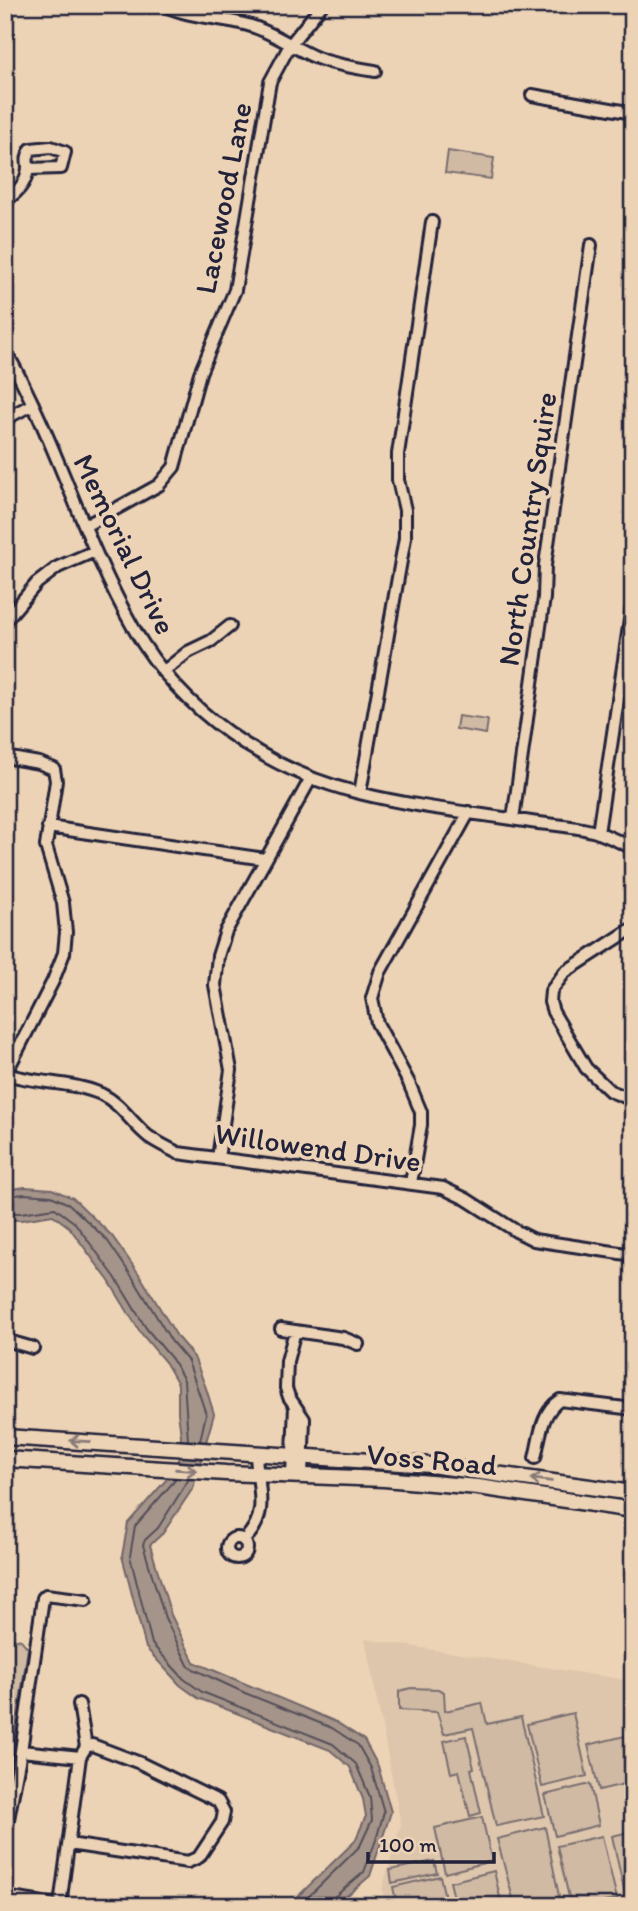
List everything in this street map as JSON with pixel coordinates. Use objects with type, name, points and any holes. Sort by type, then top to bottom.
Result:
[{"type":"main road","name":"Voss Road","points":[[5,1437],[431,1465],[633,1493]]},
{"type":"main road","points":[[42,1439],[52,1454],[53,1462]]},
{"type":"main road","name":"Voss Road","points":[[5,1459],[226,1473],[384,1479],[478,1487],[633,1510]]},
{"type":"main road","points":[[384,1479],[386,1462]]},
{"type":"main road","points":[[580,1502],[584,1486]]},
{"type":"street","points":[[164,5],[177,12],[247,25],[274,34],[290,45],[319,58],[348,67],[375,71]]},
{"type":"street","name":"Lacewood Lane","points":[[85,526],[159,485],[174,467],[200,373],[235,290],[260,126],[270,82],[290,45],[323,5]]},
{"type":"street","points":[[532,95],[633,113]]},
{"type":"street","points":[[5,201],[19,190],[28,169]]},
{"type":"street","points":[[360,793],[405,538],[405,510],[398,480],[398,454],[432,222]]},
{"type":"street","name":"North Country Squire","points":[[513,819],[544,598],[545,565],[591,245]]},
{"type":"street","name":"Memorial Drive","points":[[5,350],[33,404],[95,551],[135,629],[163,672],[198,708],[234,737],[286,768],[360,793],[598,833],[633,848]]},
{"type":"street","points":[[5,419],[33,404]]},
{"type":"street","points":[[5,621],[37,583],[58,567],[95,551]]},
{"type":"street","points":[[598,833],[626,685],[633,600]]},
{"type":"street","points":[[163,672],[188,652],[211,641],[230,626]]},
{"type":"street","points":[[5,757],[39,763],[54,769],[56,781],[46,846],[63,903],[66,932],[64,953],[53,981],[6,1074]]},
{"type":"street","points":[[218,1158],[231,1070],[215,985],[218,956],[226,931],[311,778]]},
{"type":"street","points":[[411,1183],[421,1112],[377,1023],[372,998],[380,972],[469,812]]},
{"type":"street","points":[[48,827],[265,859]]},
{"type":"street","points":[[633,928],[565,972],[551,991],[550,1002],[553,1012],[586,1068],[610,1091],[633,1100]]},
{"type":"street","name":"Willowend Drive","points":[[6,1074],[28,1081],[100,1094],[119,1105],[149,1137],[178,1153],[443,1188],[534,1240],[633,1255]]},
{"type":"street","points":[[281,1329],[343,1338],[358,1344]]},
{"type":"street","points":[[295,1331],[287,1361],[286,1388],[295,1406],[297,1475]]},
{"type":"street","points":[[5,1340],[33,1348]]},
{"type":"street","points":[[535,1458],[545,1416],[550,1406],[560,1400],[633,1409]]},
{"type":"street","points":[[244,1540],[254,1531],[260,1513],[256,1452]]},
{"type":"street","points":[[5,1835],[21,1751],[43,1598],[46,1595],[86,1600]]},
{"type":"street","points":[[5,1898],[61,1905],[83,1752],[79,1704]]},
{"type":"street","points":[[21,1751],[83,1752],[92,1745],[140,1763],[218,1801],[224,1812],[222,1822],[199,1857],[188,1862],[69,1844]]},
{"type":"shaded area","points":[[448,151],[494,158],[491,179],[445,173]]},
{"type":"shaded area","points":[[458,716],[488,720],[486,734],[456,729]]},
{"type":"shaded area","points":[[5,1637],[21,1640],[28,1648],[5,1800]]},
{"type":"shaded area","points":[[365,1639],[633,1681],[633,1906],[386,1906],[382,1889],[401,1824]]},
{"type":"shaded area","points":[[411,1688],[438,1689],[444,1692],[445,1711],[482,1703],[487,1724],[521,1717],[544,1816],[496,1826],[473,1728],[444,1734],[437,1712],[399,1710],[399,1691]]},
{"type":"shaded area","points":[[573,1713],[587,1776],[542,1787],[527,1724]]},
{"type":"shaded area","points":[[633,1734],[633,1782],[599,1790],[588,1745]]},
{"type":"shaded area","points":[[466,1736],[481,1813],[470,1816],[459,1771],[451,1773],[444,1741]]},
{"type":"shaded area","points":[[590,1784],[599,1825],[555,1836],[545,1795]]},
{"type":"shaded area","points":[[482,1817],[492,1861],[445,1873],[435,1828]]},
{"type":"shaded area","points":[[545,1827],[561,1906],[515,1906],[497,1839]]},
{"type":"shaded area","points":[[633,1831],[633,1897],[626,1899],[612,1836]]},
{"type":"shaded area","points":[[602,1836],[617,1899],[588,1906],[571,1906],[557,1846]]},
{"type":"shaded area","points":[[434,1861],[437,1873],[392,1883],[390,1870]]},
{"type":"shaded area","points":[[494,1871],[502,1906],[456,1906],[450,1882]]},
{"type":"shaded area","points":[[440,1876],[447,1906],[397,1906],[393,1887]]},
{"type":"water","points":[[25,1187],[52,1189],[73,1198],[112,1236],[178,1338],[194,1357],[206,1388],[214,1414],[193,1488],[163,1533],[150,1545],[171,1615],[194,1662],[336,1722],[364,1740],[378,1766],[391,1812],[370,1876],[335,1906],[288,1906],[355,1841],[366,1816],[363,1799],[350,1767],[330,1750],[198,1698],[180,1685],[146,1648],[122,1556],[128,1523],[167,1479],[179,1458],[181,1435],[178,1384],[166,1363],[140,1332],[109,1281],[69,1227],[53,1215],[5,1220],[5,1190]]}]
